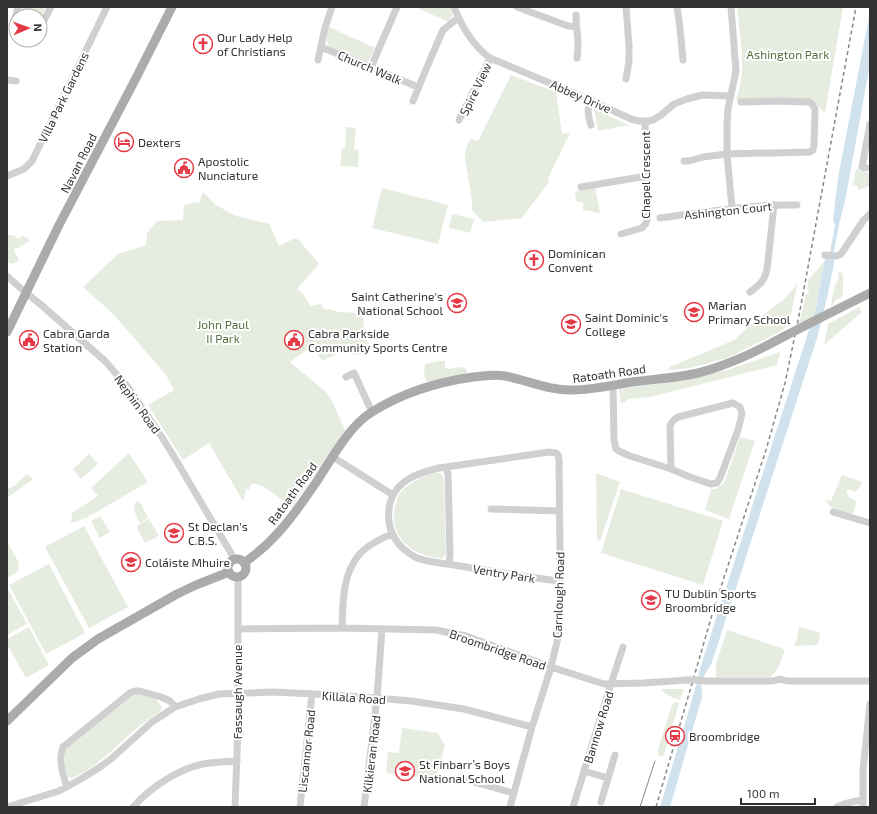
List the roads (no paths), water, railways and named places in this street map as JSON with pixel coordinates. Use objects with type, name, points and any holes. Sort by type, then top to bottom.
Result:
[{"type":"main road","name":"Navan Road","points":[[7,332],[59,225],[172,7]]},
{"type":"main road","name":"Ratoath Road","points":[[244,563],[266,546],[286,524],[361,420],[372,412],[395,400],[428,387],[456,380],[493,375],[506,376],[564,390],[588,389],[699,372],[741,358],[870,293]]},
{"type":"main road","points":[[235,560],[240,560],[246,567],[242,576],[232,576],[229,572],[229,566],[232,561],[235,560]]},
{"type":"main road","points":[[7,721],[72,658],[98,639],[177,594],[229,572]]},
{"type":"street","name":"Villa Park Gardens","points":[[7,176],[24,169],[32,161],[107,7]]},
{"type":"street","points":[[318,60],[325,28],[332,7]]},
{"type":"street","points":[[370,67],[397,7]]},
{"type":"street","name":"Abbey Drive","points":[[454,7],[458,18],[475,45],[480,51],[490,58],[631,119],[645,122]]},
{"type":"street","points":[[517,7],[568,26],[576,27]]},
{"type":"street","points":[[626,7],[629,61],[626,79]]},
{"type":"street","points":[[677,7],[683,60]]},
{"type":"street","points":[[731,7],[736,71],[728,109],[727,154],[732,208]]},
{"type":"street","points":[[576,15],[578,41],[577,58]]},
{"type":"street","points":[[414,101],[418,88],[443,30],[458,18]]},
{"type":"street","name":"Church Walk","points":[[321,47],[418,88]]},
{"type":"street","name":"Spire View","points":[[459,120],[490,58]]},
{"type":"street","points":[[7,80],[16,81]]},
{"type":"street","points":[[645,122],[653,120],[674,104],[688,99],[702,95],[731,96]]},
{"type":"street","points":[[590,100],[588,108],[591,125]]},
{"type":"street","points":[[684,161],[727,154],[810,152],[813,150],[815,108],[809,102],[741,102]]},
{"type":"street","name":"Chapel Crescent","points":[[621,234],[642,228],[646,224],[648,217],[645,122]]},
{"type":"street","points":[[866,168],[862,167],[870,124]]},
{"type":"street","points":[[581,187],[647,176]]},
{"type":"street","points":[[750,292],[765,279],[774,205]]},
{"type":"street","name":"Ashington Court","points":[[660,218],[732,208],[797,205]]},
{"type":"street","points":[[826,256],[836,256],[841,254],[863,221],[870,214]]},
{"type":"street","name":"Nephin Road","points":[[7,276],[105,361],[127,386],[170,450],[235,560]]},
{"type":"street","points":[[346,377],[354,374],[372,412]]},
{"type":"street","points":[[613,385],[614,440],[616,449],[630,456],[711,484],[717,482],[720,478],[738,430],[742,414],[740,407],[733,403],[674,419],[670,426],[671,469]]},
{"type":"street","name":"Ventry Park","points":[[556,453],[549,452],[429,470],[409,478],[400,486],[391,502],[388,515],[389,526],[392,534],[400,545],[417,558],[529,578],[560,581]]},
{"type":"street","name":"Carnlough Road","points":[[510,807],[551,667],[559,633],[559,460],[556,453]]},
{"type":"street","points":[[333,457],[394,495]]},
{"type":"street","points":[[446,467],[448,474],[449,564]]},
{"type":"street","points":[[491,509],[559,511]]},
{"type":"street","points":[[833,512],[870,523]]},
{"type":"street","points":[[342,628],[345,585],[353,563],[366,549],[384,537],[392,534]]},
{"type":"street","name":"Fassaugh Avenue","points":[[235,807],[237,761],[238,577]]},
{"type":"street","name":"Broombridge Road","points":[[238,629],[342,628],[436,630],[466,636],[551,667],[597,682],[610,684],[686,680],[773,681],[780,679],[787,681],[870,681]]},
{"type":"street","name":"Kilkieran Road","points":[[364,807],[377,698],[382,629]]},
{"type":"street","name":"Bannow Road","points":[[573,807],[623,646]]},
{"type":"street","points":[[67,787],[63,776],[61,752],[63,747],[130,693],[140,691],[161,697],[170,701],[175,707]]},
{"type":"street","name":"Killala Road","points":[[7,807],[67,787],[111,759],[152,722],[175,707],[210,695],[273,692],[418,702],[464,709],[532,728]]},
{"type":"street","name":"Liscannor Road","points":[[300,807],[312,694]]},
{"type":"street","points":[[863,804],[863,770],[870,704]]},
{"type":"street","points":[[601,802],[614,755]]},
{"type":"street","points":[[133,807],[159,784],[190,768],[203,764],[237,761]]},
{"type":"street","points":[[584,771],[608,778]]},
{"type":"street","points":[[460,778],[514,793]]},
{"type":"street","points":[[837,807],[857,800],[863,804]]},
{"type":"water","points":[[870,12],[870,64],[845,201],[834,251],[834,264],[817,338],[711,665],[703,680],[702,697],[670,807],[660,807],[700,669],[816,308],[824,263],[830,252],[835,226],[833,219],[838,178]]},
{"type":"tram line","points":[[640,807],[655,761]]},
{"type":"railway","points":[[656,807],[714,608],[766,450],[785,383],[798,321],[856,7]]},
{"type":"place","name":"Our Lady Help of Christians","points":[[203,44]]},
{"type":"place","name":"Dexters","points":[[124,142]]},
{"type":"place","name":"Apostolic Nunciature","points":[[184,168]]},
{"type":"place","name":"Dominican Convent","points":[[534,260]]},
{"type":"place","name":"Saint Catherine's National School","points":[[457,303]]},
{"type":"place","name":"Marian Primary School","points":[[694,312]]},
{"type":"place","name":"Saint Dominic's College","points":[[571,324]]},
{"type":"place","name":"Cabra Garda Station","points":[[29,340]]},
{"type":"place","name":"Cabra Parkside Community Sports Centre","points":[[294,340]]},
{"type":"place","name":"St Declan's C.B.S.","points":[[174,533]]},
{"type":"place","name":"Coláiste Mhuire","points":[[131,562]]},
{"type":"place","name":"TU Dublin Sports Broombridge","points":[[651,600]]},
{"type":"place","name":"Broombridge","points":[[675,736]]},
{"type":"place","name":"St Finbarr’s Boys National School","points":[[405,771]]},
{"type":"park label","name":"Ashington Park","points":[[788,54]]},
{"type":"park label","name":"John Paul II Park","points":[[223,331]]}]
